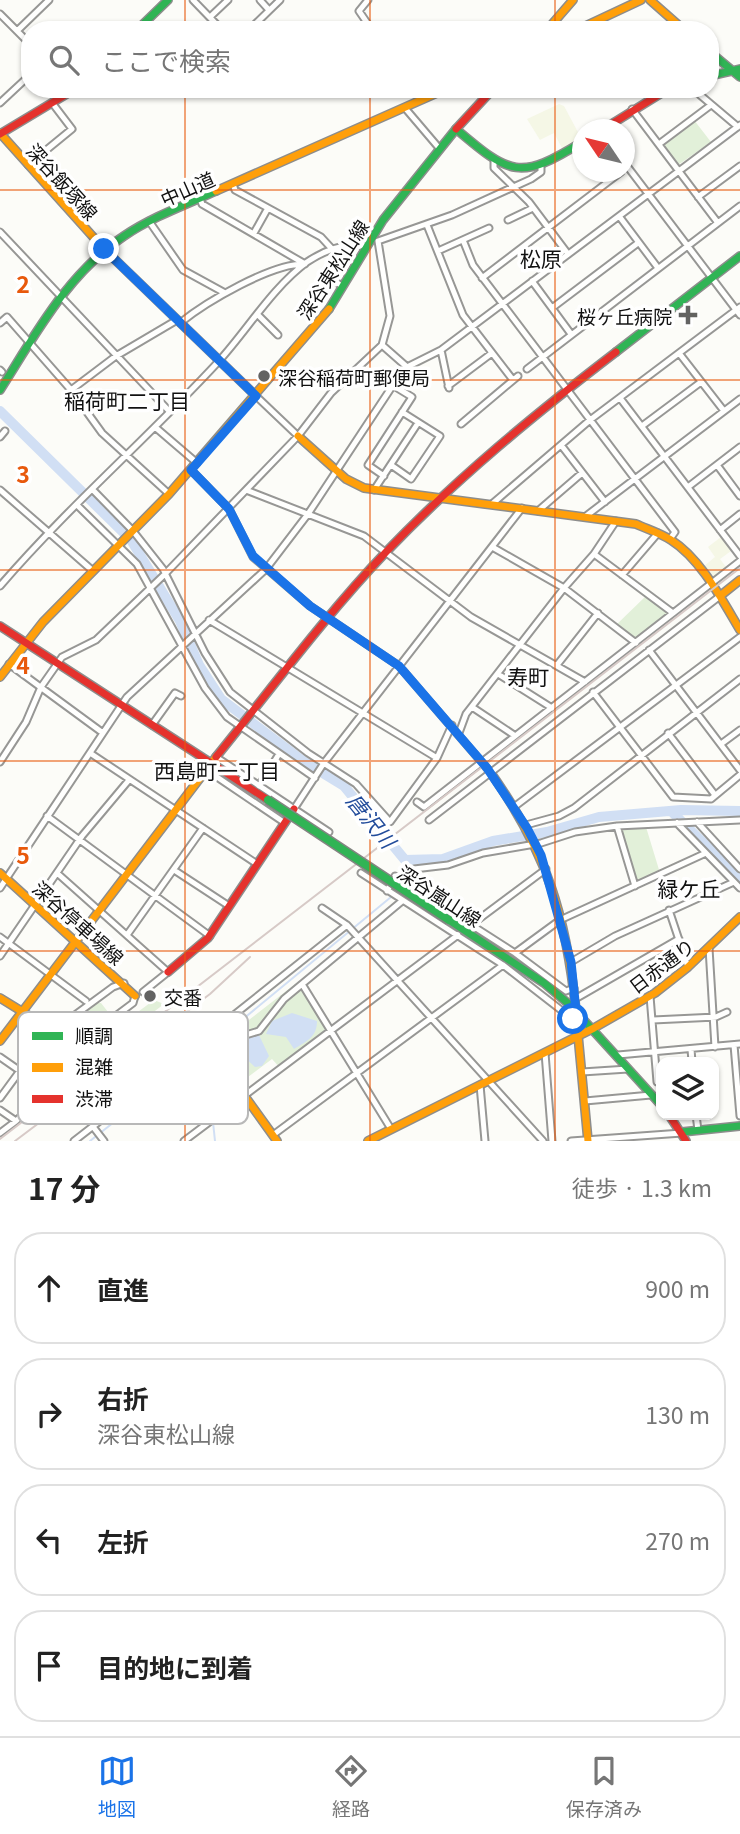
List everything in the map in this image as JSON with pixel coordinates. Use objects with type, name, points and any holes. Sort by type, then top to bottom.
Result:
[{"type":"main road","points":[[146,21],[168,0]]},
{"type":"main road","points":[[555,21],[573,0]]},
{"type":"main road","points":[[596,21],[641,0]]},
{"type":"main road","points":[[649,0],[674,21]]},
{"type":"main road","points":[[719,58],[736,70],[740,77]]},
{"type":"main road","points":[[0,134],[19,119],[62,98]]},
{"type":"main road","name":"深谷東松山線","points":[[120,544],[194,466],[329,309],[410,183],[485,98]]},
{"type":"main road","points":[[618,119],[652,98]]},
{"type":"main road","name":"中山道","points":[[0,390],[61,296],[104,249],[149,221],[423,99]]},
{"type":"main road","points":[[456,129],[494,163],[514,169],[541,167],[572,149]]},
{"type":"main road","name":"深谷飯塚線","points":[[0,134],[104,249],[256,396]]},
{"type":"main road","points":[[0,998],[22,1012],[253,710],[385,554],[440,498],[566,388],[740,256]]},
{"type":"main road","points":[[298,436],[336,471],[355,484],[374,490],[586,516],[616,521],[657,533],[670,539],[695,561],[720,596],[740,631]]},
{"type":"main road","points":[[0,677],[26,642],[120,544]]},
{"type":"main road","points":[[720,596],[740,580]]},
{"type":"main road","name":"深谷嵐山線","points":[[0,626],[152,725],[213,760],[268,800],[544,983],[593,1028],[656,1099]]},
{"type":"main road","points":[[491,773],[527,827],[546,869],[571,962],[579,1014]]},
{"type":"main road","points":[[167,972],[210,936],[294,809]]},
{"type":"main road","name":"深谷停車場線","points":[[3,876],[139,994]]},
{"type":"main road","name":"日赤通り","points":[[368,1141],[593,1028],[650,996],[688,967],[740,917]]},
{"type":"main road","points":[[0,1041],[18,1017]]},
{"type":"main road","points":[[578,1035],[588,1140]]},
{"type":"main road","points":[[248,1101],[275,1138]]},
{"type":"main road","points":[[672,1120],[684,1138],[698,1130],[740,1126]]},
{"type":"street","points":[[27,21],[49,0]]},
{"type":"street","points":[[193,0],[213,21]]},
{"type":"street","points":[[210,18],[228,0]]},
{"type":"street","points":[[260,0],[270,10]]},
{"type":"street","points":[[258,21],[280,0]]},
{"type":"street","points":[[366,21],[359,12],[368,0]]},
{"type":"street","points":[[0,14],[21,35]]},
{"type":"street","points":[[17,31],[21,27]]},
{"type":"street","points":[[0,103],[21,83]]},
{"type":"street","points":[[0,888],[3,876],[47,816],[121,705],[266,569],[308,514],[407,367],[441,350],[739,127],[703,98]]},
{"type":"street","points":[[28,165],[72,129],[53,104]]},
{"type":"street","points":[[659,144],[711,105]]},
{"type":"street","points":[[404,108],[439,148]]},
{"type":"street","points":[[632,109],[718,223]]},
{"type":"street","points":[[494,163],[494,168],[533,208],[568,254]]},
{"type":"street","points":[[698,197],[740,166]]},
{"type":"street","points":[[71,390],[116,356],[249,281],[305,264],[332,249],[372,242],[427,225],[531,179],[541,172],[541,167]]},
{"type":"street","points":[[492,504],[590,420],[739,310],[635,179]]},
{"type":"street","points":[[482,278],[605,182]]},
{"type":"street","points":[[233,184],[235,190],[321,237],[332,249]]},
{"type":"street","points":[[200,199],[202,204],[305,264]]},
{"type":"street","points":[[527,369],[740,206]]},
{"type":"street","points":[[254,233],[268,208]]},
{"type":"street","points":[[508,220],[533,208]]},
{"type":"street","points":[[619,216],[658,268]]},
{"type":"street","points":[[149,221],[183,270],[225,293]]},
{"type":"street","points":[[427,225],[463,315],[515,378],[461,424]]},
{"type":"street","points":[[438,251],[489,228]]},
{"type":"street","points":[[0,232],[169,411]]},
{"type":"street","points":[[463,240],[473,265],[482,278],[675,532],[670,539]]},
{"type":"street","points":[[0,762],[26,722],[41,687],[66,654],[96,640],[164,575],[298,436],[331,393],[382,345],[390,316],[372,242]]},
{"type":"street","points":[[552,308],[638,243]]},
{"type":"street","points":[[0,586],[219,361],[257,314],[305,264]]},
{"type":"street","points":[[323,274],[342,286]]},
{"type":"street","points":[[532,282],[571,334]]},
{"type":"street","points":[[257,314],[278,335]]},
{"type":"street","points":[[0,323],[7,317],[71,390],[102,433],[169,494]]},
{"type":"street","points":[[382,345],[407,367]]},
{"type":"street","points":[[441,350],[449,387],[492,353]]},
{"type":"street","points":[[679,353],[724,411]]},
{"type":"street","points":[[642,426],[701,382]]},
{"type":"street","points":[[384,476],[368,465],[412,397],[394,386]]},
{"type":"street","points":[[256,396],[298,436]]},
{"type":"street","points":[[621,398],[740,556]]},
{"type":"street","points":[[586,516],[740,399]]},
{"type":"street","points":[[391,465],[411,479],[440,436],[402,412]]},
{"type":"street","points":[[374,490],[418,423]]},
{"type":"street","points":[[155,427],[194,466],[229,509],[253,556],[328,619],[399,666],[491,773]]},
{"type":"street","points":[[0,437],[5,431]]},
{"type":"street","points":[[561,445],[605,502]]},
{"type":"street","points":[[688,486],[740,447]]},
{"type":"street","points":[[716,465],[740,496]]},
{"type":"street","points":[[538,511],[582,472]]},
{"type":"street","points":[[0,489],[93,571]]},
{"type":"street","points":[[246,489],[364,536],[480,623],[585,682]]},
{"type":"street","points":[[91,490],[153,554],[222,682],[233,695],[323,764],[356,784],[390,822],[437,758],[452,725]]},
{"type":"street","points":[[78,504],[120,544],[136,564],[211,698],[240,727],[315,777]]},
{"type":"street","points":[[294,809],[362,712],[494,548],[522,508]]},
{"type":"street","points":[[720,530],[740,514]]},
{"type":"street","points":[[458,733],[472,707],[564,588],[594,554],[616,521]]},
{"type":"street","points":[[622,575],[657,533]]},
{"type":"street","points":[[494,548],[564,588],[636,643]]},
{"type":"street","points":[[594,554],[673,613]]},
{"type":"street","points":[[417,802],[424,807],[740,561]]},
{"type":"street","points":[[429,820],[720,596]]},
{"type":"street","points":[[558,665],[598,613]]},
{"type":"street","points":[[209,620],[437,758]]},
{"type":"street","points":[[514,807],[740,637]]},
{"type":"street","points":[[649,650],[740,770]]},
{"type":"street","points":[[9,664],[103,733]]},
{"type":"street","points":[[498,674],[552,708]]},
{"type":"street","points":[[527,827],[574,808],[740,679]]},
{"type":"street","points":[[593,692],[673,797],[711,799],[740,775]]},
{"type":"street","points":[[152,725],[175,693],[181,696]]},
{"type":"street","points":[[472,707],[514,735]]},
{"type":"street","points":[[721,744],[740,730]]},
{"type":"street","points":[[668,733],[715,795]]},
{"type":"street","points":[[90,753],[257,864]]},
{"type":"street","points":[[259,786],[279,754]]},
{"type":"street","points":[[213,760],[259,786],[329,832]]},
{"type":"street","points":[[214,775],[285,822]]},
{"type":"street","points":[[0,956],[80,840],[129,780]]},
{"type":"street","points":[[47,816],[210,936]]},
{"type":"street","points":[[412,887],[414,869],[448,865],[483,853],[575,832],[617,827],[740,821]]},
{"type":"street","points":[[697,822],[738,865]]},
{"type":"street","points":[[682,823],[740,888]]},
{"type":"street","points":[[617,827],[635,886]]},
{"type":"street","points":[[127,935],[204,828]]},
{"type":"street","points":[[515,953],[560,920],[706,853]]},
{"type":"street","points":[[471,925],[546,869]]},
{"type":"street","points":[[174,870],[229,906]]},
{"type":"street","points":[[57,873],[167,972],[121,1012]]},
{"type":"street","points":[[361,873],[503,965],[570,1017],[579,1014]]},
{"type":"street","points":[[387,891],[395,876],[515,953],[566,991],[574,988]]},
{"type":"street","points":[[571,962],[615,936],[734,882]]},
{"type":"street","points":[[248,1034],[258,1031],[281,1002],[402,901]]},
{"type":"street","points":[[322,908],[348,925],[491,1080],[543,1141]]},
{"type":"street","points":[[433,922],[446,909]]},
{"type":"street","points":[[669,910],[688,967]]},
{"type":"street","points":[[242,1012],[348,925]]},
{"type":"street","points":[[248,1093],[458,935]]},
{"type":"street","points":[[0,937],[86,1000]]},
{"type":"street","points":[[575,999],[679,939]]},
{"type":"street","points":[[709,948],[715,1046]]},
{"type":"street","points":[[275,1138],[503,965]]},
{"type":"street","points":[[110,970],[113,987]]},
{"type":"street","points":[[81,1012],[113,987],[124,983]]},
{"type":"street","points":[[302,984],[391,1129]]},
{"type":"street","points":[[650,996],[656,1058]]},
{"type":"street","points":[[653,1020],[713,1017],[727,1012]]},
{"type":"street","points":[[618,1055],[737,1044],[740,1116]]},
{"type":"street","points":[[691,1049],[692,1057]]},
{"type":"street","points":[[544,1053],[552,1141]]},
{"type":"street","points":[[0,1057],[18,1070]]},
{"type":"street","points":[[582,1072],[629,1069]]},
{"type":"street","points":[[0,1098],[18,1074]]},
{"type":"street","points":[[480,1085],[485,1141]]},
{"type":"street","points":[[585,1101],[650,1092],[656,1085]]},
{"type":"street","points":[[0,1110],[16,1121],[0,1133]]},
{"type":"street","points":[[697,1120],[698,1130]]},
{"type":"street","points":[[74,1141],[100,1124]]},
{"type":"street","points":[[184,1141],[207,1124]]},
{"type":"street","points":[[94,1129],[103,1140]]},
{"type":"street","points":[[571,1141],[644,1138],[661,1133],[684,1138]]},
{"type":"street","points":[[661,1133],[662,1141]]},
{"type":"green space","points":[[559,104],[564,106],[572,121],[572,143],[563,150],[554,133],[540,140],[527,119]]},
{"type":"green space","points":[[694,120],[711,142],[678,165],[664,144]]},
{"type":"green space","points":[[721,537],[731,551],[720,559],[726,567],[713,577],[703,567],[715,557],[708,547]]},
{"type":"green space","points":[[647,595],[671,614],[636,641],[615,626]]},
{"type":"green space","points":[[646,827],[660,873],[636,883],[620,829]]},
{"type":"green space","points":[[299,981],[332,1031],[281,1069],[272,1059],[248,1077],[248,1021]]},
{"type":"green space","points":[[154,1000],[164,1004],[154,1012],[138,1012]]},
{"type":"green space","points":[[96,1003],[101,1003],[108,1012],[86,1012]]},
{"type":"water","points":[[292,1013],[317,1021],[313,1035],[294,1049],[286,1037],[266,1034],[272,1021]]},
{"type":"water","points":[[258,1033],[269,1056],[262,1066],[255,1067],[248,1060],[248,1039]]},
{"type":"waterway","name":"唐沢川","points":[[0,411],[131,540],[180,621],[199,665],[221,699],[303,761],[344,786],[405,860],[443,859],[493,841],[547,832],[599,817],[681,810],[740,811]]},
{"type":"waterway","points":[[671,811],[740,879]]},
{"type":"waterway","points":[[404,878],[405,860]]},
{"type":"waterway","points":[[248,1015],[391,897]]},
{"type":"waterway","points":[[90,1141],[112,1124]]},
{"type":"waterway","points":[[213,1124],[215,1141]]},
{"type":"railway","points":[[165,1012],[740,568]]},
{"type":"railway","points":[[186,1012],[250,957]]},
{"type":"railway","points":[[0,1139],[19,1124]]},
{"type":"railway","points":[[15,1141],[38,1124]]},
{"type":"traffic: fast","points":[[146,21],[168,0]]},
{"type":"traffic: fast","points":[[719,60],[740,77]]},
{"type":"traffic: fast","points":[[719,74],[740,69]]},
{"type":"traffic: fast","points":[[329,309],[383,220],[456,129],[490,156],[503,164],[516,167],[544,163],[572,148]]},
{"type":"traffic: fast","points":[[0,390],[54,306],[69,286],[104,251],[146,223],[216,191]]},
{"type":"traffic: fast","points":[[616,352],[740,256]]},
{"type":"traffic: fast","points":[[268,800],[449,920]]},
{"type":"traffic: fast","points":[[449,920],[544,983],[570,1005],[656,1100]]},
{"type":"traffic: fast","points":[[682,1132],[740,1126]]},
{"type":"traffic: slow","points":[[555,21],[573,0]]},
{"type":"traffic: slow","points":[[596,21],[641,0]]},
{"type":"traffic: slow","points":[[650,0],[674,21]]},
{"type":"traffic: slow","points":[[216,191],[426,98]]},
{"type":"traffic: slow","points":[[0,133],[104,249],[256,396]]},
{"type":"traffic: slow","points":[[0,677],[43,622],[169,494],[329,309]]},
{"type":"traffic: slow","points":[[298,436],[346,479],[364,488],[636,524],[658,533],[682,548],[692,558],[710,581],[740,630]]},
{"type":"traffic: slow","points":[[720,596],[740,580]]},
{"type":"traffic: slow","points":[[22,1012],[216,757]]},
{"type":"traffic: slow","points":[[491,773],[526,830],[551,886],[566,945],[576,1011]]},
{"type":"traffic: slow","points":[[0,873],[135,996]]},
{"type":"traffic: slow","points":[[368,1141],[594,1028],[655,993],[688,967],[740,917]]},
{"type":"traffic: slow","points":[[0,998],[23,1012]]},
{"type":"traffic: slow","points":[[0,1041],[18,1017]]},
{"type":"traffic: slow","points":[[578,1035],[588,1141]]},
{"type":"traffic: slow","points":[[248,1101],[277,1141]]},
{"type":"traffic: jam","points":[[0,134],[60,98]]},
{"type":"traffic: jam","points":[[456,129],[485,98]]},
{"type":"traffic: jam","points":[[620,119],[654,98]]},
{"type":"traffic: jam","points":[[216,757],[342,601],[386,552],[440,498],[497,448],[616,352]]},
{"type":"traffic: jam","points":[[0,626],[268,800]]},
{"type":"traffic: jam","points":[[168,972],[208,938],[294,809]]},
{"type":"traffic: jam","points":[[672,1120],[686,1141]]},
{"type":"place","name":"桜ヶ丘病院","points":[[688,315]]},
{"type":"place","name":"深谷稲荷町郵便局","points":[[264,376]]},
{"type":"place","name":"交番","points":[[150,996]]},
{"type":"district","name":"松原","points":[[541,258]]},
{"type":"district","name":"稲荷町二丁目","points":[[127,400]]},
{"type":"district","name":"寿町","points":[[528,676]]},
{"type":"district","name":"西島町一丁目","points":[[217,770]]},
{"type":"district","name":"緑ケ丘","points":[[689,888]]},
{"type":"route","points":[[104,249],[256,396],[191,470],[229,509],[253,556],[310,606],[399,666],[482,761],[527,828],[546,869],[571,962],[576,1011],[582,1017],[573,1019]]}]
